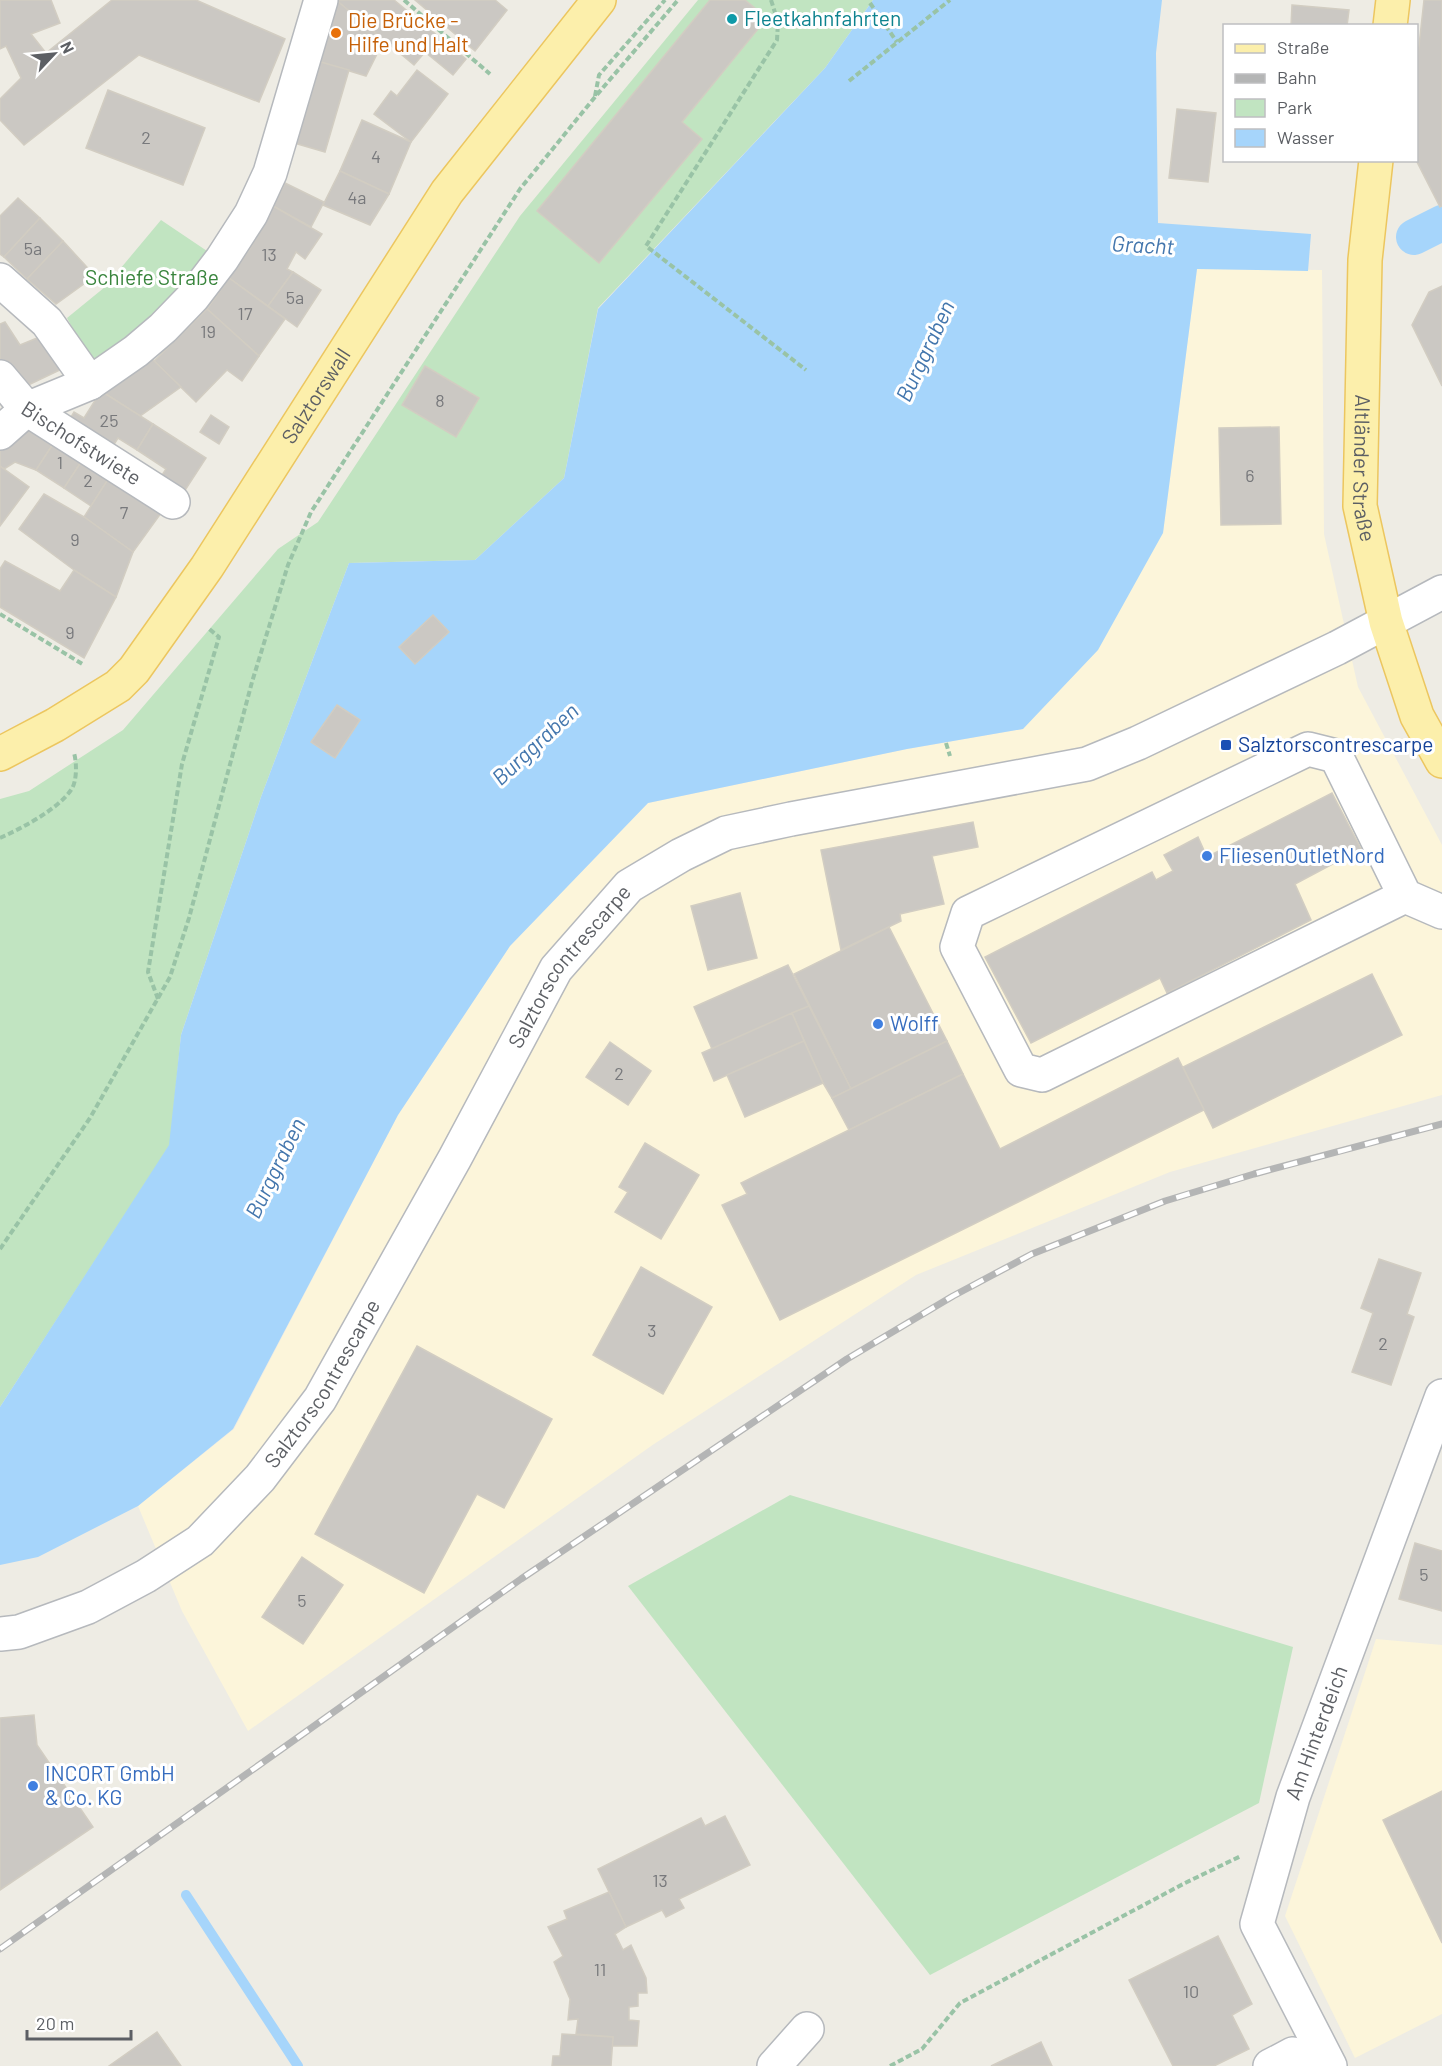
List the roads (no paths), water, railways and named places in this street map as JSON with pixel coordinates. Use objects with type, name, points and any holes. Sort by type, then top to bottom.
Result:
[{"type":"main road","name":"Salztorswall","points":[[0,754],[55,725],[118,686],[134,670],[207,567],[447,192],[599,0]]},
{"type":"main road","points":[[1390,24],[1393,0]]},
{"type":"main road","name":"Altländer Straße","points":[[1376,162],[1365,260],[1360,506],[1386,622],[1417,716],[1442,761]]},
{"type":"street","points":[[0,433],[27,409],[90,383],[136,351],[163,328],[193,297],[222,259],[251,214],[270,173],[321,0]]},
{"type":"street","points":[[7,295],[48,322],[90,383]]},
{"type":"street","name":"Bischofstwiete","points":[[0,376],[27,409],[173,502]]},
{"type":"street","name":"Salztorscontrescarpe","points":[[0,1634],[19,1632],[88,1607],[146,1576],[200,1541],[260,1478],[320,1399],[455,1158],[556,969],[629,886],[681,855],[726,833],[1087,764],[1211,709],[1337,648],[1442,592]]},
{"type":"street","points":[[1405,896],[1042,1075],[1021,1070],[957,947],[968,914],[1308,749],[1336,756],[1405,896],[1442,912]]},
{"type":"street","name":"Am Hinterdeich","points":[[1330,2066],[1257,1923],[1293,1797],[1442,1396]]},
{"type":"street","points":[[774,2066],[807,2029]]},
{"type":"street","points":[[1270,2066],[1293,2055],[1299,2066]]},
{"type":"water","name":"Burggraben","points":[[873,0],[1162,0],[1156,53],[1158,223],[1311,234],[1308,271],[1197,269],[1163,533],[1098,650],[1023,729],[907,749],[648,803],[510,946],[398,1115],[233,1429],[138,1506],[38,1557],[0,1565],[0,1407],[169,1145],[181,1035],[261,797],[349,563],[475,560],[564,478],[598,309],[825,68]]},
{"type":"waterway","name":"Gracht","points":[[1414,237],[1442,223]]},
{"type":"waterway","points":[[186,1895],[298,2066]]},
{"type":"railway","points":[[0,1949],[521,1579],[847,1359],[953,1296],[1032,1254],[1165,1201],[1254,1174],[1442,1124]]},
{"type":"place","name":"Fleetkahnfahrten","points":[[732,19]]},
{"type":"place","name":"Die Brücke - Hilfe und Halt","points":[[336,33]]},
{"type":"place","name":"Salztorscontrescarpe","points":[[1226,745]]},
{"type":"place","name":"FliesenOutletNord","points":[[1207,856]]},
{"type":"place","name":"Wolff","points":[[878,1024]]},
{"type":"place","name":"INCORT GmbH & Co. KG","points":[[33,1786]]},
{"type":"park label","name":"Schiefe Straße","points":[[152,278]]}]
